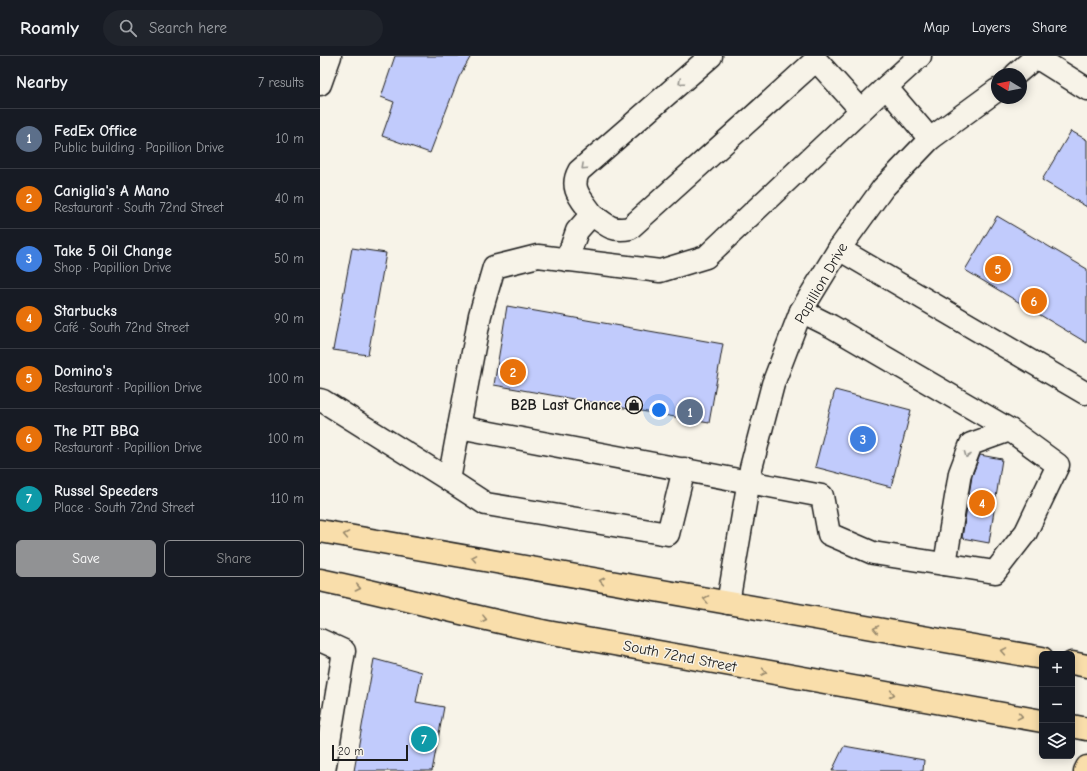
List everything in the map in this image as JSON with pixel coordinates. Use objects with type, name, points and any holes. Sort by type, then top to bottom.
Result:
[{"type":"main road","points":[[320,531],[1039,657]]},
{"type":"main road","name":"South 72nd Street","points":[[320,580],[502,623],[547,632],[1039,720]]},
{"type":"main road","points":[[1075,664],[1087,666]]},
{"type":"main road","points":[[1075,727],[1087,729]]},
{"type":"main road","points":[[1085,771],[1087,767]]},
{"type":"street","points":[[320,84],[330,56]]},
{"type":"street","points":[[711,56],[579,171],[575,179],[576,189],[592,214],[610,228],[622,230],[630,228],[816,58],[861,110]]},
{"type":"street","points":[[449,480],[480,315],[494,267],[538,256],[660,271],[706,257],[886,86],[920,56]]},
{"type":"street","points":[[1023,68],[1037,57],[1087,89]]},
{"type":"street","points":[[886,86],[930,140]]},
{"type":"street","name":"Papillion Drive","points":[[728,603],[751,468],[773,384],[801,311],[839,249],[883,188],[930,140],[991,94]]},
{"type":"street","points":[[567,260],[578,231],[592,214]]},
{"type":"street","points":[[839,249],[1085,393]]},
{"type":"street","points":[[459,427],[822,496],[829,534],[873,553],[996,572],[1026,532],[1058,465],[1010,430],[831,326],[801,311]]},
{"type":"street","points":[[320,400],[486,504],[668,534],[684,469]]},
{"type":"street","points":[[945,564],[960,473],[971,444],[1010,430]]},
{"type":"street","points":[[320,640],[344,651],[324,771]]},
{"type":"building","points":[[395,56],[471,56],[459,77],[430,153],[382,136],[394,102],[381,97]]},
{"type":"building","points":[[1071,131],[1087,140],[1087,207],[1042,180]]},
{"type":"building","points":[[997,216],[1087,269],[1087,343],[965,270]]},
{"type":"building","points":[[352,248],[386,253],[368,355],[333,350]]},
{"type":"building","points":[[507,306],[723,344],[709,423],[494,385]]},
{"type":"building","points":[[835,390],[911,410],[891,487],[815,467]]},
{"type":"building","points":[[980,455],[1002,459],[989,543],[962,538],[972,476]]},
{"type":"building","points":[[374,659],[422,672],[416,702],[444,707],[432,771],[354,771]]},
{"type":"building","points":[[844,746],[924,760],[923,771],[832,771]]},
{"type":"place","name":"Domino's","points":[[998,269]]},
{"type":"place","name":"The PIT BBQ","points":[[1034,301]]},
{"type":"place","name":"Caniglia's A Mano","points":[[513,372]]},
{"type":"place","name":"B2B Last Chance","points":[[634,405]]},
{"type":"place","name":"FedEx Office","points":[[690,412]]},
{"type":"place","name":"Take 5 Oil Change","points":[[863,439]]},
{"type":"place","name":"Starbucks","points":[[982,503]]},
{"type":"place","name":"Russel Speeders","points":[[424,739]]}]
